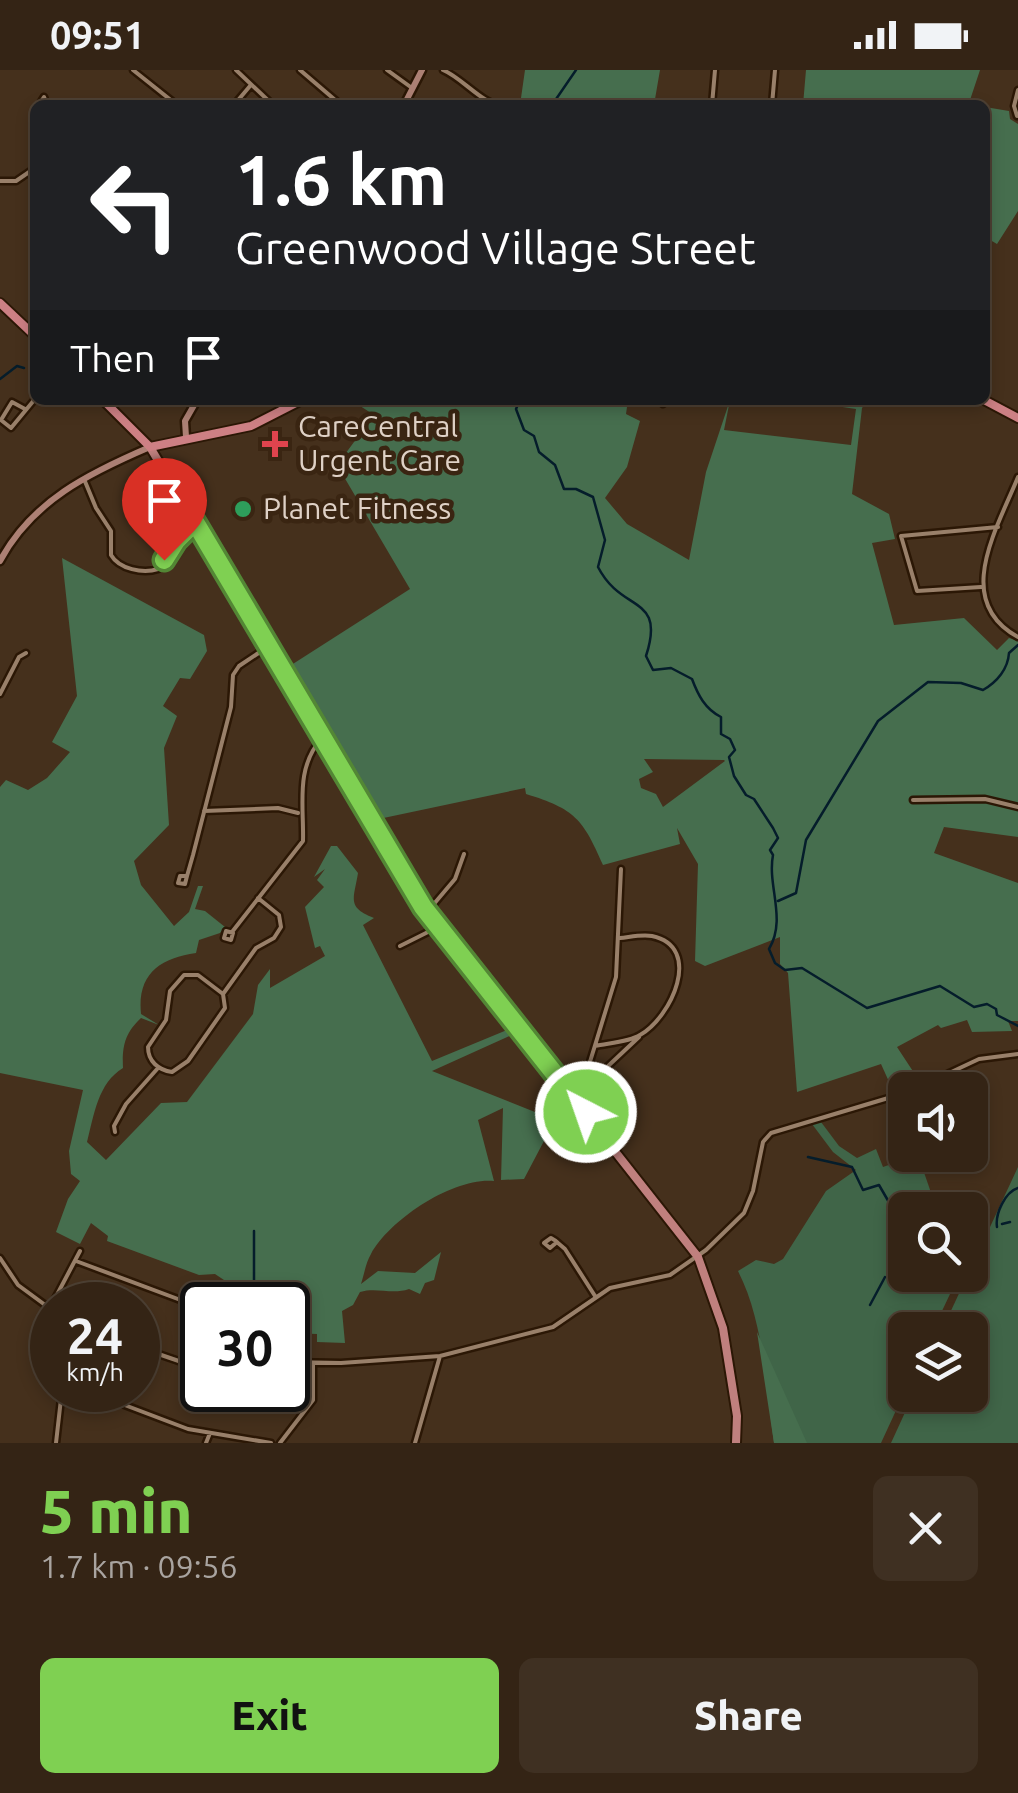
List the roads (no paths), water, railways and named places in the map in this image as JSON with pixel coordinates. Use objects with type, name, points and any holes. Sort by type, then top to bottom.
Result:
[{"type":"highway","points":[[0,303],[30,331]]},
{"type":"highway","points":[[990,403],[1018,418]]},
{"type":"highway","points":[[108,405],[150,447],[245,428],[292,405]]},
{"type":"main road","points":[[407,100],[422,70]]},
{"type":"main road","points":[[186,437],[185,421],[193,405]]},
{"type":"main road","points":[[0,561],[26,520],[84,478],[150,447],[438,926],[698,1256],[727,1347],[737,1416],[736,1443]]},
{"type":"street","points":[[133,70],[172,100]]},
{"type":"street","points":[[236,70],[267,100]]},
{"type":"street","points":[[300,70],[335,100]]},
{"type":"street","points":[[387,70],[414,89]]},
{"type":"street","points":[[443,70],[462,78],[486,100]]},
{"type":"street","points":[[712,100],[715,70]]},
{"type":"street","points":[[772,100],[774,70]]},
{"type":"street","points":[[238,100],[252,84]]},
{"type":"street","points":[[1017,116],[1014,103],[1018,90]]},
{"type":"street","points":[[162,100],[166,95]]},
{"type":"street","points":[[0,181],[16,182],[30,172]]},
{"type":"street","points":[[26,410],[12,402],[0,420],[11,428],[26,410],[30,405]]},
{"type":"street","points":[[1018,477],[983,567],[981,587],[994,620],[1018,637]]},
{"type":"street","points":[[84,478],[110,530],[110,553],[120,565],[145,571],[158,568],[195,522]]},
{"type":"street","points":[[981,587],[917,591],[901,536],[998,527]]},
{"type":"street","points":[[187,876],[231,707],[235,670],[268,647]]},
{"type":"street","points":[[0,694],[3,679],[19,657],[26,654]]},
{"type":"street","points":[[232,932],[303,840],[301,791],[313,749],[322,738]]},
{"type":"street","points":[[913,800],[985,799],[1018,808]]},
{"type":"street","points":[[204,811],[266,808],[299,813]]},
{"type":"street","points":[[428,909],[457,876],[464,854]]},
{"type":"street","points":[[574,1098],[616,976],[621,869]]},
{"type":"street","points":[[223,994],[198,975],[180,978],[168,997],[166,1020],[148,1047],[150,1059],[158,1068],[172,1072],[182,1068],[224,1010],[223,994],[256,948],[274,938],[281,928],[279,914],[258,898]]},
{"type":"street","points":[[400,946],[438,926]]},
{"type":"street","points":[[574,1098],[639,1037],[670,1002],[678,982],[679,962],[672,948],[655,937],[618,938]]},
{"type":"street","points":[[595,1046],[639,1037]]},
{"type":"street","points":[[611,1043],[619,1056]]},
{"type":"street","points":[[954,1072],[982,1058],[1018,1054]]},
{"type":"street","points":[[115,1132],[114,1126],[126,1104],[158,1068]]},
{"type":"street","points":[[582,1080],[588,1086]]},
{"type":"street","points":[[588,1086],[584,1098],[588,1116]]},
{"type":"street","points":[[310,1363],[440,1356],[555,1326],[621,1284],[668,1276],[698,1256],[746,1209],[762,1144],[769,1135],[888,1098]]},
{"type":"street","points":[[557,1242],[569,1254],[595,1297]]},
{"type":"street","points":[[65,1282],[80,1251]]},
{"type":"street","points":[[0,1258],[18,1285],[30,1294]]},
{"type":"street","points":[[76,1261],[180,1300]]},
{"type":"street","points":[[415,1443],[440,1356]]},
{"type":"street","points":[[280,1443],[313,1400],[313,1363]]},
{"type":"street","points":[[56,1443],[60,1412]]},
{"type":"street","points":[[140,1412],[176,1426],[271,1443]]},
{"type":"street","points":[[206,1443],[210,1433]]},
{"type":"waterway","points":[[555,100],[576,70]]},
{"type":"waterway","points":[[0,379],[17,366],[24,368]]},
{"type":"waterway","points":[[518,405],[524,430],[534,436],[539,452],[555,465],[564,489],[576,489],[593,497],[605,540],[598,567],[618,592],[646,613],[651,636],[646,656],[653,670],[671,668],[692,679],[703,701],[721,717],[721,734],[730,739],[735,750],[729,757],[734,776],[778,838],[770,850],[777,914],[769,949],[775,963],[785,970],[802,968],[867,1008],[940,986],[974,1007],[987,1004],[996,1009],[997,1015],[1018,1026]]},
{"type":"waterway","points":[[778,901],[796,893],[806,840],[878,721],[928,682],[961,683],[983,690],[1001,674],[1009,653],[1018,645]]},
{"type":"waterway","points":[[808,1157],[852,1167],[863,1190],[879,1185],[888,1201]]},
{"type":"waterway","points":[[997,1227],[1002,1204],[1018,1188]]},
{"type":"waterway","points":[[1002,1224],[1010,1222]]},
{"type":"waterway","points":[[254,1231],[254,1282]]},
{"type":"waterway","points":[[870,1305],[885,1277]]},
{"type":"place","name":"CareCentral Urgent Care","points":[[275,444]]},
{"type":"place","name":"Planet Fitness","points":[[243,509]]}]
